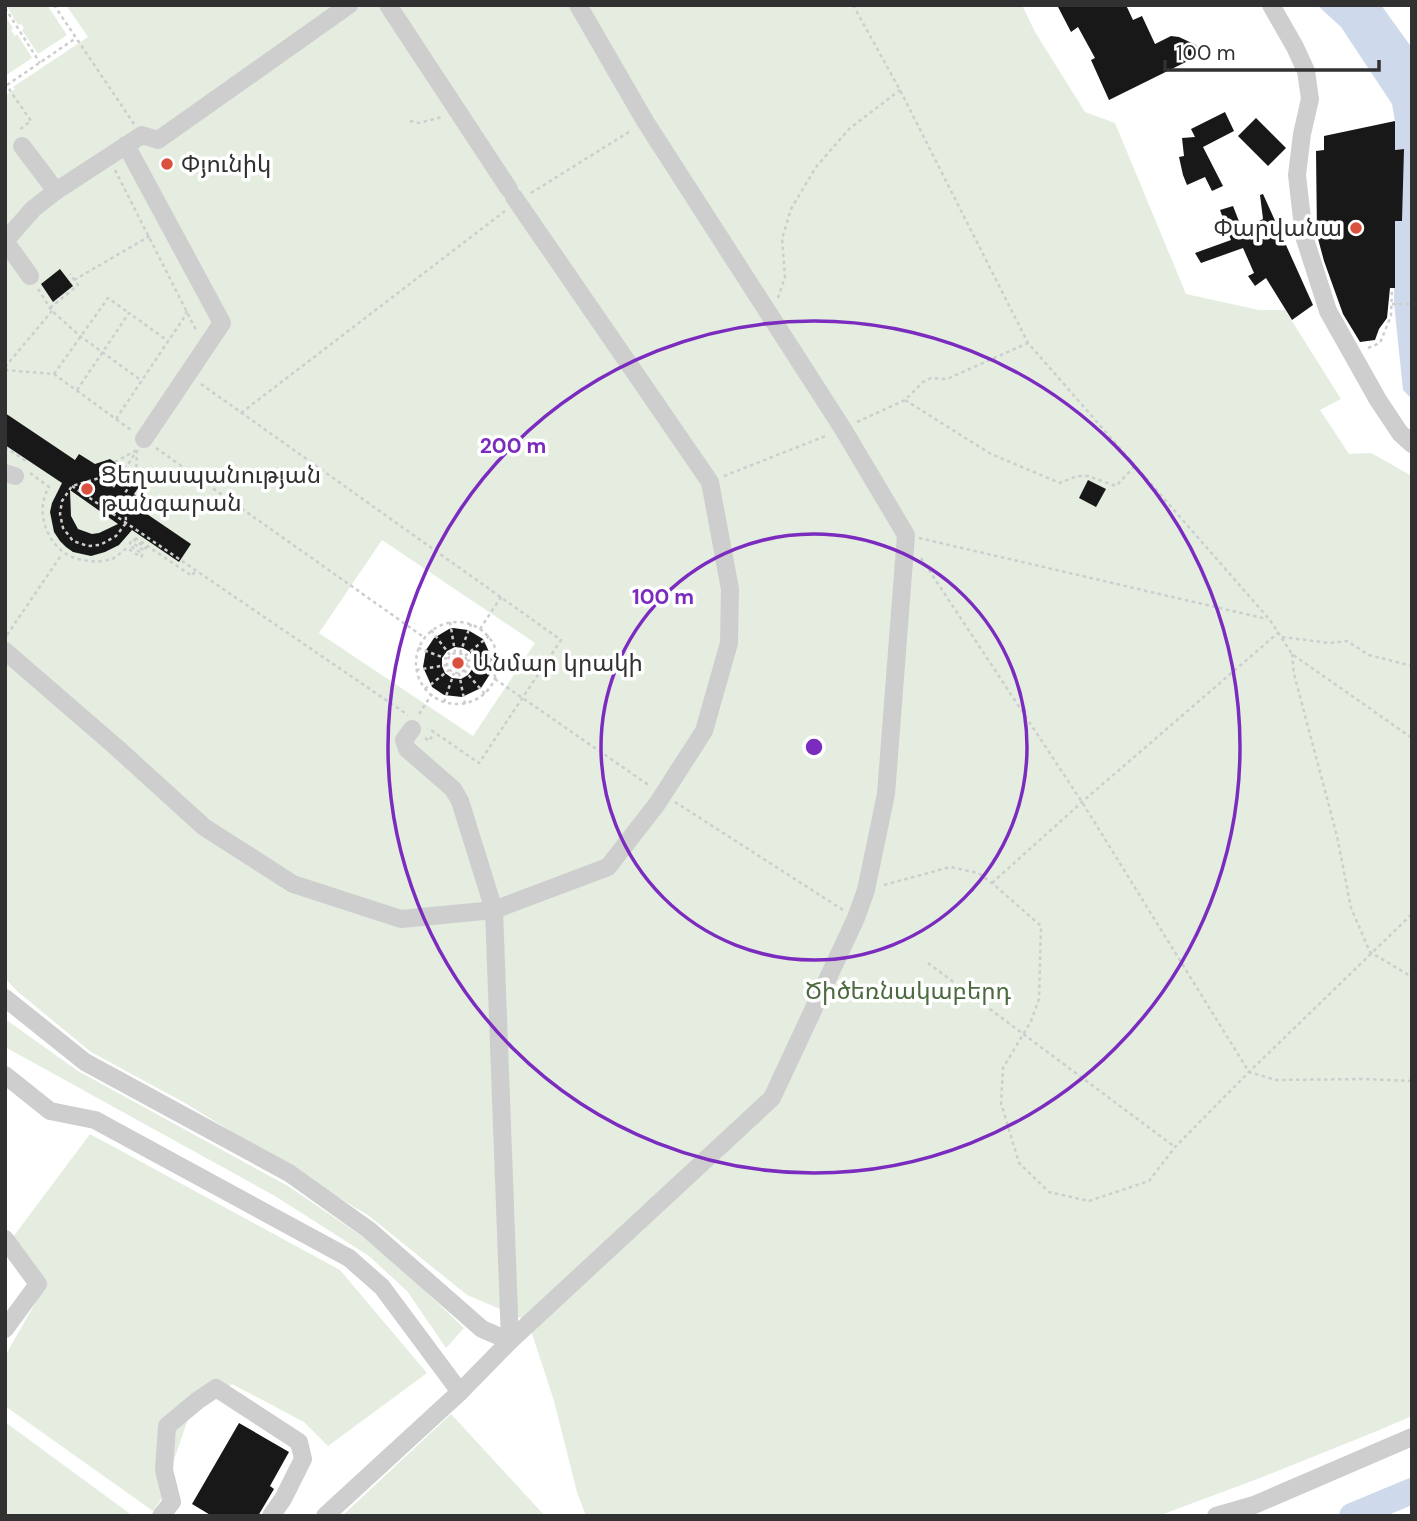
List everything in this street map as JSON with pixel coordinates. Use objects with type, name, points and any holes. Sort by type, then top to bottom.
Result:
[{"type":"street","points":[[30,276],[5,241],[33,209],[142,135],[158,140],[349,5]]},
{"type":"street","points":[[5,651],[204,827],[293,884],[401,919],[494,910],[608,867],[664,794],[704,731],[729,643],[730,589],[710,482],[514,196],[388,5]]},
{"type":"street","points":[[325,1516],[460,1392],[510,1340],[772,1098],[866,890],[886,794],[906,535],[773,318],[645,121],[578,5]]},
{"type":"street","points":[[1271,5],[1306,71],[1310,99],[1297,175],[1304,236],[1328,311],[1378,400],[1400,433],[1412,444]]},
{"type":"street","points":[[18,140],[56,191]]},
{"type":"street","points":[[126,145],[222,323],[140,444]]},
{"type":"street","points":[[419,728],[404,740],[407,748],[453,789],[460,801],[494,910],[510,1340]]},
{"type":"street","points":[[5,998],[85,1062],[289,1172],[369,1230],[482,1328],[510,1340]]},
{"type":"street","points":[[5,1075],[50,1111],[95,1120],[349,1258],[382,1287],[460,1392]]},
{"type":"street","points":[[5,1238],[38,1284],[5,1329]]},
{"type":"street","points":[[161,1516],[172,1502],[164,1470],[167,1426],[216,1388],[299,1442],[303,1459],[283,1499],[271,1516]]},
{"type":"street","points":[[1216,1516],[1254,1505],[1412,1437]]},
{"type":"path","points":[[54,5],[142,135]]},
{"type":"path","points":[[853,5],[900,90],[1028,343],[1270,620],[1292,654],[1412,738]]},
{"type":"path","points":[[5,8],[40,62]]},
{"type":"path","points":[[18,140],[31,121],[6,84],[76,38]]},
{"type":"path","points":[[773,318],[785,277],[782,239],[791,209],[816,167],[849,129],[900,90]]},
{"type":"path","points":[[410,121],[419,123],[442,117],[455,106]]},
{"type":"path","points":[[241,413],[514,196],[645,121]]},
{"type":"path","points":[[108,158],[199,336]]},
{"type":"path","points":[[73,282],[150,236]]},
{"type":"path","points":[[5,369],[51,309],[78,285],[73,282],[70,274]]},
{"type":"path","points":[[30,276],[51,309],[80,336],[142,380]]},
{"type":"path","points":[[1363,351],[1380,343],[1391,316],[1392,288]]},
{"type":"path","points":[[54,374],[108,298],[168,341]]},
{"type":"path","points":[[1392,303],[1412,304]]},
{"type":"path","points":[[116,419],[187,311]]},
{"type":"path","points":[[76,391],[129,313]]},
{"type":"path","points":[[710,482],[842,429],[905,400],[923,382],[931,378],[947,379],[1028,343]]},
{"type":"path","points":[[5,369],[54,374],[116,419],[140,444],[425,638]]},
{"type":"path","points":[[197,382],[561,640],[479,763],[419,728]]},
{"type":"path","points":[[905,400],[991,454],[1060,483],[1077,476],[1088,476],[1116,486],[1135,466]]},
{"type":"path","points":[[140,444],[136,476],[125,493],[126,523],[116,536],[100,545],[88,546],[73,541],[64,528],[60,514],[62,502],[72,486],[103,477],[115,462],[140,444]]},
{"type":"path","points":[[113,487],[140,444]]},
{"type":"path","points":[[5,447],[28,460]]},
{"type":"path","points":[[14,472],[48,487],[44,495],[43,525],[63,553],[89,562],[112,559],[127,548],[141,557],[143,554],[129,545],[131,542],[145,551],[146,548],[132,539],[134,537],[191,576],[195,570]]},
{"type":"path","points":[[72,486],[415,719],[432,694]]},
{"type":"path","points":[[906,535],[1270,620]]},
{"type":"path","points":[[5,638],[63,553]]},
{"type":"path","points":[[921,558],[1082,802],[1249,1072],[1276,1080],[1365,1079],[1412,1082]]},
{"type":"path","points":[[480,629],[501,597]]},
{"type":"path","points":[[450,622],[455,652]]},
{"type":"path","points":[[450,622],[471,624],[489,636],[498,655],[496,678],[485,694],[465,704],[444,702],[425,690],[416,670],[418,648],[425,638],[430,630],[450,622]]},
{"type":"path","points":[[460,653],[471,624]]},
{"type":"path","points":[[430,630],[450,655]]},
{"type":"path","points":[[992,883],[1279,632]]},
{"type":"path","points":[[465,656],[489,636]]},
{"type":"path","points":[[1282,637],[1330,643],[1347,641],[1369,655],[1412,666]]},
{"type":"path","points":[[418,648],[447,659]]},
{"type":"path","points":[[455,652],[460,653],[465,656],[467,666],[459,673],[454,673],[449,670],[447,659],[455,652]]},
{"type":"path","points":[[1292,654],[1294,674],[1337,836],[1351,908],[1370,952],[1412,977]]},
{"type":"path","points":[[467,661],[498,655]]},
{"type":"path","points":[[416,670],[447,665]]},
{"type":"path","points":[[467,666],[496,678],[664,794],[852,916]]},
{"type":"path","points":[[425,690],[449,670]]},
{"type":"path","points":[[464,670],[485,694]]},
{"type":"path","points":[[444,702],[454,673]]},
{"type":"path","points":[[459,673],[465,704]]},
{"type":"path","points":[[866,890],[950,867],[978,873],[1041,926],[1039,999],[1024,1035],[1003,1068],[1001,1103],[1019,1163],[1049,1192],[1089,1201],[1149,1181],[1175,1147],[1370,952],[1412,914]]},
{"type":"path","points":[[928,963],[1175,1147]]},
{"type":"green space","points":[[6,5],[47,5],[67,35],[38,54],[22,30],[24,28],[21,24],[18,25]]},
{"type":"green space","name":"Ծիծեռնակաբերդ","points":[[66,5],[1022,5],[1035,32],[1085,112],[1115,123],[1186,294],[1259,310],[1285,310],[1341,399],[1320,410],[1349,454],[1371,453],[1412,476],[1412,1416],[1158,1516],[586,1516],[577,1492],[554,1401],[528,1321],[467,1295],[369,1216],[185,1103],[91,1052],[17,991],[5,978],[5,96],[15,89],[13,87],[88,37]],"holes":[[[382,540],[535,643],[473,736],[319,633]]]},
{"type":"green space","points":[[5,16],[13,28],[11,30],[15,36],[17,34],[32,58],[5,76]]},
{"type":"green space","points":[[5,1019],[78,1071],[288,1186],[382,1250],[464,1328],[446,1348],[407,1291],[369,1256],[275,1196],[5,1047]]},
{"type":"green space","points":[[90,1134],[340,1270],[427,1373],[328,1446],[304,1422],[232,1384],[189,1416],[170,1472],[167,1491],[153,1511],[5,1406],[5,1356],[45,1286],[10,1241]]},
{"type":"green space","points":[[451,1414],[545,1516],[342,1516]]},
{"type":"green space","points":[[5,1422],[133,1516],[5,1516]]},
{"type":"water","points":[[1317,5],[1381,5],[1412,48],[1412,399],[1403,390],[1394,303],[1395,221],[1402,221],[1403,149],[1395,150],[1392,104],[1341,27]]},
{"type":"building","points":[[1057,5],[1126,5],[1133,20],[1142,16],[1155,44],[1171,36],[1179,37],[1196,45],[1200,55],[1109,100],[1091,60],[1095,58],[1078,27],[1071,32]]},
{"type":"building","points":[[1225,112],[1234,131],[1203,147],[1223,186],[1212,191],[1205,177],[1187,185],[1179,157],[1184,156],[1182,138],[1195,137],[1191,129]]},
{"type":"building","points":[[1256,118],[1286,148],[1268,166],[1238,136]]},
{"type":"building","name":"Փարվանա","points":[[1395,121],[1395,150],[1404,149],[1402,221],[1395,221],[1395,288],[1390,288],[1387,318],[1375,340],[1360,342],[1343,314],[1317,235],[1316,151],[1324,150],[1324,136]]},
{"type":"building","points":[[1263,194],[1313,305],[1292,320],[1266,278],[1255,286],[1248,276],[1254,273],[1243,248],[1201,263],[1195,253],[1231,240],[1220,210],[1233,206],[1242,229],[1263,219],[1260,195]]},
{"type":"building","points":[[60,269],[73,286],[53,302],[41,284]]},
{"type":"building","name":"Ցեղասպանության թանգարան","points":[[5,413],[75,460],[79,454],[95,464],[110,459],[143,481],[134,494],[146,503],[141,510],[191,544],[179,562],[132,530],[119,545],[105,552],[91,556],[73,552],[54,532],[50,512],[62,483],[5,445]],"holes":[[[70,490],[118,524],[92,534],[78,529],[71,516]]]},
{"type":"building","points":[[1088,480],[1106,489],[1096,507],[1079,498]]},
{"type":"building","points":[[449,629],[468,630],[483,639],[492,658],[490,674],[481,688],[462,697],[444,695],[432,687],[423,667],[426,650],[434,638]],"holes":[[[455,647],[470,652],[473,668],[461,679],[452,678],[445,673],[442,658],[447,651]]]},
{"type":"building","points":[[239,1423],[289,1452],[270,1486],[274,1489],[258,1516],[212,1516],[192,1504]]},
{"type":"waterway","points":[[1352,1516],[1412,1491]]},
{"type":"place","name":"Փյունիկ","points":[[167,164]]},
{"type":"place","name":"Փարվանա","points":[[1356,228]]},
{"type":"place","name":"Ցեղասպանության թանգարան","points":[[87,489]]},
{"type":"place","name":"Անմար կրակի","points":[[458,663]]}]
